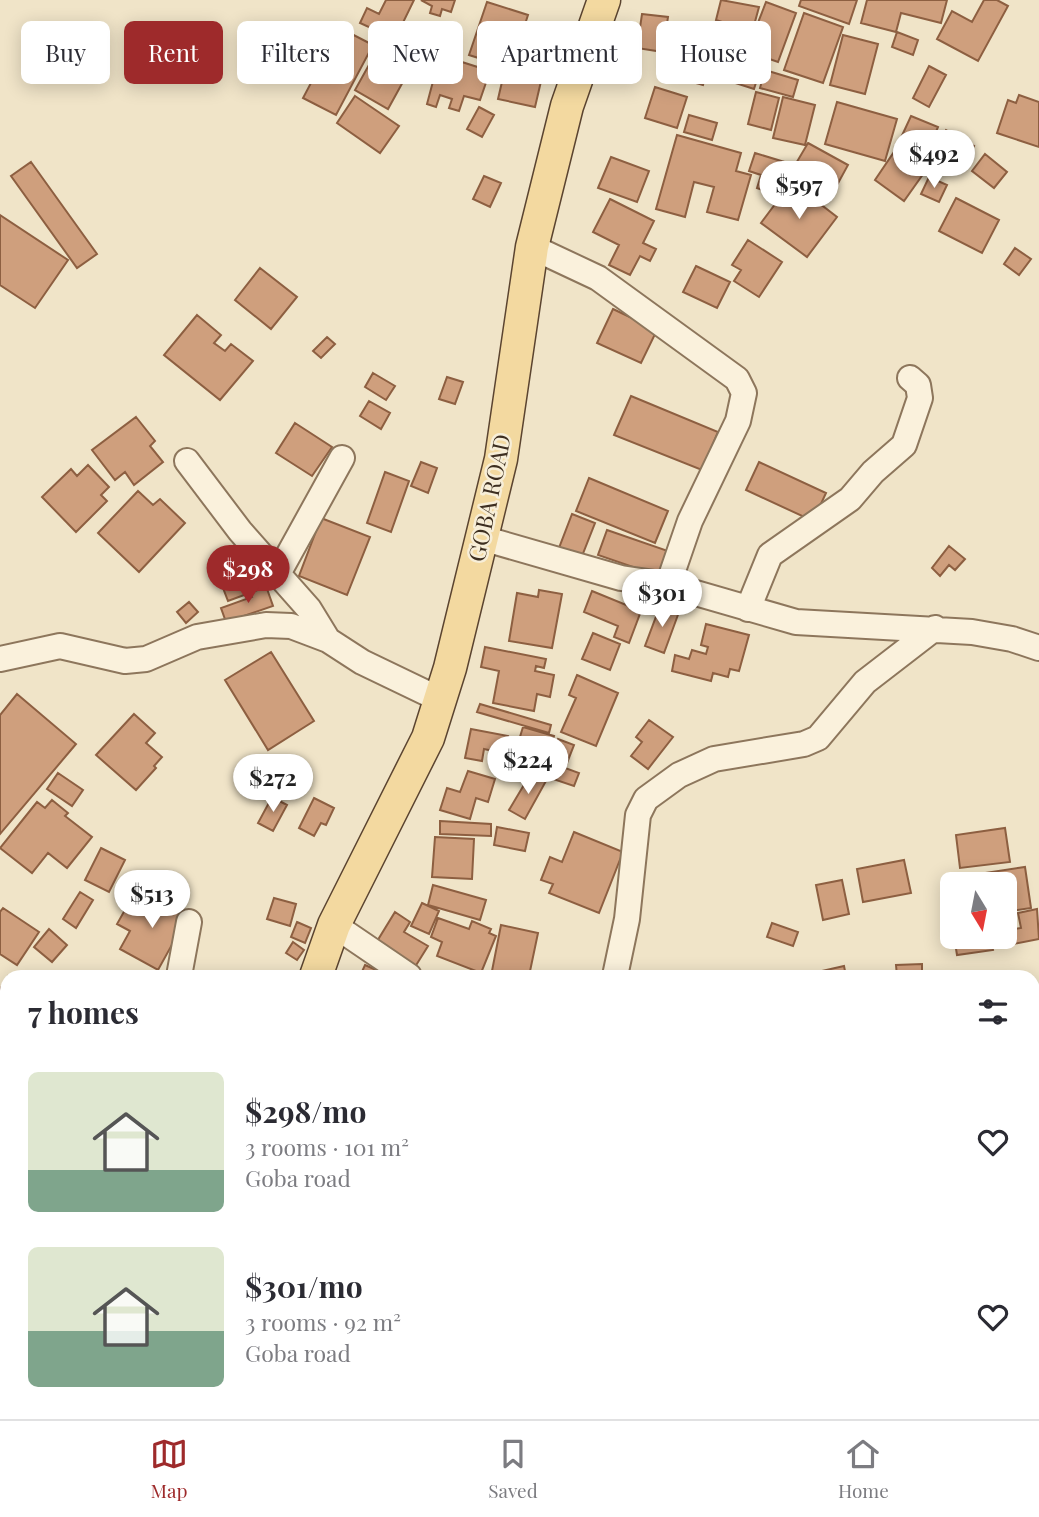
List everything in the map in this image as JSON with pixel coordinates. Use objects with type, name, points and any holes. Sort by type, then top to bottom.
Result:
[{"type":"main road","name":"GOBA ROAD","points":[[318,970],[334,925],[428,738],[441,699],[501,458],[532,247],[568,106],[604,0]]},
{"type":"street","points":[[532,247],[598,278],[737,379],[743,388],[744,397],[738,421],[690,521],[668,586]]},
{"type":"street","points":[[748,609],[770,555],[850,499],[873,472],[904,445],[920,398],[918,386],[910,378]]},
{"type":"street","points":[[279,572],[342,458]]},
{"type":"street","points":[[187,461],[240,531],[309,609],[328,640]]},
{"type":"street","points":[[482,538],[621,578],[668,586],[796,622],[935,628],[1012,639],[1039,648]]},
{"type":"street","points":[[0,659],[30,650],[60,646],[125,661],[146,659],[197,637],[266,625],[291,626],[328,640],[362,662],[441,699]]},
{"type":"street","points":[[616,970],[627,919],[638,815],[646,799],[679,775],[714,759],[804,744],[818,738],[865,682],[935,628]]},
{"type":"street","points":[[0,646],[30,650]]},
{"type":"street","points":[[181,970],[189,922]]},
{"type":"street","points":[[334,925],[400,970]]},
{"type":"building","points":[[386,0],[414,0],[404,21],[368,21],[368,27],[360,23],[367,8],[379,14]]},
{"type":"building","points":[[421,0],[455,0],[451,12],[442,9],[440,16],[430,13],[432,6]]},
{"type":"building","points":[[721,0],[759,7],[755,21],[716,20]]},
{"type":"building","points":[[801,0],[857,0],[849,24],[799,6]]},
{"type":"building","points":[[867,0],[947,0],[941,23],[901,13],[896,32],[861,23]]},
{"type":"building","points":[[984,0],[997,0],[1008,6],[978,61],[937,39],[952,11],[972,22]]},
{"type":"building","points":[[487,2],[528,15],[526,21],[481,21]]},
{"type":"building","points":[[766,2],[796,13],[778,62],[771,60],[771,21],[759,21]]},
{"type":"building","points":[[804,13],[843,27],[823,83],[784,70]]},
{"type":"building","points":[[642,14],[668,17],[667,21],[656,21],[656,51],[642,49]]},
{"type":"building","points":[[477,31],[477,58],[469,55]]},
{"type":"building","points":[[897,32],[918,40],[913,55],[892,47]]},
{"type":"building","points":[[354,35],[368,42],[368,54],[354,81]]},
{"type":"building","points":[[843,35],[878,44],[865,94],[830,85]]},
{"type":"building","points":[[463,62],[477,67],[477,84],[486,84],[480,100],[464,96],[459,111],[449,108],[452,99],[440,95],[436,107],[427,104],[432,84],[463,84]]},
{"type":"building","points":[[929,66],[946,75],[929,107],[913,98]]},
{"type":"building","points":[[368,67],[368,84],[402,84],[388,109],[355,90]]},
{"type":"building","points":[[771,72],[798,80],[793,97],[760,88],[761,84],[771,84]]},
{"type":"building","points":[[310,84],[352,84],[336,115],[303,98]]},
{"type":"building","points":[[502,84],[540,84],[535,107],[498,99]]},
{"type":"building","points":[[739,84],[756,84],[754,89]]},
{"type":"building","points":[[655,87],[687,97],[677,128],[645,118]]},
{"type":"building","points":[[756,92],[779,98],[771,130],[748,124]]},
{"type":"building","points":[[1019,95],[1039,102],[1039,147],[997,133],[1008,100],[1016,103]]},
{"type":"building","points":[[355,96],[399,126],[380,153],[337,123]]},
{"type":"building","points":[[783,97],[815,105],[805,145],[773,138]]},
{"type":"building","points":[[837,102],[897,119],[885,161],[825,144]]},
{"type":"building","points":[[479,107],[494,115],[482,137],[467,129]]},
{"type":"building","points":[[689,115],[717,123],[712,140],[684,132]]},
{"type":"building","points":[[911,116],[938,127],[927,153],[899,142]]},
{"type":"building","points":[[946,130],[974,146],[961,170],[932,154]]},
{"type":"building","points":[[677,135],[741,153],[736,171],[751,175],[738,220],[707,212],[714,187],[694,182],[685,217],[656,209]]},
{"type":"building","points":[[808,143],[848,165],[836,187],[795,165]]},
{"type":"building","points":[[896,149],[926,170],[904,201],[875,180]]},
{"type":"building","points":[[755,153],[791,164],[781,196],[757,188],[761,175],[749,171]]},
{"type":"building","points":[[985,154],[1007,172],[994,188],[972,171]]},
{"type":"building","points":[[611,157],[649,171],[637,202],[598,188]]},
{"type":"building","points":[[31,162],[97,254],[77,268],[11,176]]},
{"type":"building","points":[[484,176],[501,183],[490,207],[473,199]]},
{"type":"building","points":[[929,177],[947,185],[939,202],[921,194]]},
{"type":"building","points":[[788,187],[798,195],[802,190],[837,217],[807,257],[761,223]]},
{"type":"building","points":[[956,198],[999,220],[982,253],[939,231]]},
{"type":"building","points":[[610,199],[654,221],[643,243],[656,249],[650,261],[640,256],[630,275],[609,265],[619,245],[593,232]]},
{"type":"building","points":[[0,215],[68,260],[35,308],[0,285]]},
{"type":"building","points":[[748,240],[782,262],[759,297],[734,281],[741,270],[732,265]]},
{"type":"building","points":[[1015,248],[1031,259],[1019,275],[1004,264]]},
{"type":"building","points":[[696,266],[730,282],[717,308],[683,292]]},
{"type":"building","points":[[260,268],[297,297],[271,329],[235,300]]},
{"type":"building","points":[[613,309],[657,330],[641,363],[597,343]]},
{"type":"building","points":[[197,315],[221,335],[214,343],[225,351],[231,344],[253,361],[220,400],[164,355]]},
{"type":"building","points":[[327,337],[335,344],[321,358],[313,351]]},
{"type":"building","points":[[373,373],[395,386],[386,400],[365,387]]},
{"type":"building","points":[[447,377],[463,382],[455,404],[439,399]]},
{"type":"building","points":[[631,396],[718,432],[702,470],[614,435]]},
{"type":"building","points":[[369,401],[390,413],[381,429],[360,416]]},
{"type":"building","points":[[136,417],[155,441],[150,446],[163,462],[134,485],[125,472],[115,480],[92,450]]},
{"type":"building","points":[[295,423],[332,447],[312,476],[276,453]]},
{"type":"building","points":[[421,462],[437,468],[428,493],[411,486]]},
{"type":"building","points":[[759,462],[826,493],[813,521],[746,490]]},
{"type":"building","points":[[88,465],[109,487],[101,495],[107,501],[76,532],[42,497],[71,469],[77,476]]},
{"type":"building","points":[[385,472],[409,481],[391,532],[367,523]]},
{"type":"building","points":[[589,478],[668,511],[655,543],[576,511]]},
{"type":"building","points":[[138,491],[153,505],[160,499],[185,523],[139,572],[98,533]]},
{"type":"building","points":[[572,514],[595,523],[582,556],[559,548]]},
{"type":"building","points":[[321,518],[370,537],[347,595],[299,576]]},
{"type":"building","points":[[607,530],[668,551],[659,576],[598,555]]},
{"type":"building","points":[[949,546],[965,559],[955,570],[949,565],[940,576],[932,568]]},
{"type":"building","points":[[255,567],[263,588],[228,601],[220,580]]},
{"type":"building","points":[[266,586],[273,606],[226,622],[221,608],[252,597],[250,592]]},
{"type":"building","points":[[539,590],[562,594],[552,648],[509,641],[517,593],[538,597]]},
{"type":"building","points":[[592,591],[641,611],[629,643],[614,637],[618,626],[584,612]]},
{"type":"building","points":[[189,602],[198,612],[186,623],[177,612]]},
{"type":"building","points":[[660,606],[679,612],[664,653],[645,646]]},
{"type":"building","points":[[706,624],[749,635],[739,671],[730,669],[728,677],[713,673],[711,681],[672,671],[675,655],[689,659],[692,650],[706,654],[708,647],[701,645]]},
{"type":"building","points":[[593,633],[620,644],[610,670],[582,659]]},
{"type":"building","points":[[485,647],[546,659],[544,668],[536,666],[535,671],[554,675],[550,697],[537,694],[534,711],[493,703],[499,671],[481,667]]},
{"type":"building","points":[[271,652],[314,721],[268,750],[225,680]]},
{"type":"building","points":[[577,675],[618,693],[596,746],[561,732],[576,698],[569,695]]},
{"type":"building","points":[[17,694],[76,744],[0,834],[0,715]]},
{"type":"building","points":[[480,704],[551,725],[549,733],[477,712]]},
{"type":"building","points":[[134,714],[155,733],[146,743],[162,757],[136,790],[96,755]]},
{"type":"building","points":[[649,720],[673,737],[648,769],[631,756],[642,742],[636,737]]},
{"type":"building","points":[[523,727],[554,736],[543,772],[512,763]]},
{"type":"building","points":[[471,729],[508,736],[502,765],[490,763],[493,751],[484,749],[482,761],[465,758]]},
{"type":"building","points":[[558,739],[574,745],[565,768],[579,773],[574,786],[544,776]]},
{"type":"building","points":[[468,771],[495,779],[488,802],[476,798],[470,819],[440,810],[447,788],[460,792]]},
{"type":"building","points":[[58,773],[83,790],[72,806],[47,789]]},
{"type":"building","points":[[531,773],[546,781],[525,819],[509,810]]},
{"type":"building","points":[[272,797],[287,805],[273,831],[258,823]]},
{"type":"building","points":[[314,798],[334,808],[326,825],[321,823],[314,836],[299,828]]},
{"type":"building","points":[[52,800],[68,813],[65,816],[92,837],[67,868],[48,853],[32,873],[0,848],[37,802],[45,808]]},
{"type":"building","points":[[440,821],[491,824],[491,836],[440,834]]},
{"type":"building","points":[[497,827],[529,833],[525,851],[494,845]]},
{"type":"building","points":[[1005,828],[1010,862],[960,868],[956,835]]},
{"type":"building","points":[[574,832],[623,852],[599,913],[549,893],[553,884],[541,880],[550,857],[562,862]]},
{"type":"building","points":[[435,837],[474,839],[472,879],[432,877]]},
{"type":"building","points":[[101,848],[125,860],[109,892],[85,880]]},
{"type":"building","points":[[904,860],[911,893],[863,902],[857,869]]},
{"type":"building","points":[[1025,867],[1031,908],[1017,910],[1017,872],[992,872]]},
{"type":"building","points":[[842,880],[849,914],[823,920],[816,885]]},
{"type":"building","points":[[433,885],[486,900],[480,920],[428,905]]},
{"type":"building","points":[[80,892],[93,900],[76,928],[63,919]]},
{"type":"building","points":[[154,895],[189,914],[158,970],[120,949],[130,931],[117,924],[130,901],[145,909]]},
{"type":"building","points":[[274,898],[296,904],[290,926],[267,919]]},
{"type":"building","points":[[422,903],[439,911],[429,934],[411,926]]},
{"type":"building","points":[[3,908],[39,932],[17,965],[0,954],[0,912]]},
{"type":"building","points":[[1037,909],[1039,939],[1017,943],[1017,929],[1021,928],[1018,913]]},
{"type":"building","points":[[395,912],[410,922],[404,932],[428,946],[415,967],[376,943]]},
{"type":"building","points":[[438,918],[469,929],[472,921],[491,929],[489,933],[496,936],[482,970],[473,970],[437,956],[442,942],[431,937]]},
{"type":"building","points":[[297,922],[311,928],[305,943],[291,937]]},
{"type":"building","points":[[772,923],[798,932],[793,946],[767,937]]},
{"type":"building","points":[[501,925],[538,933],[530,970],[492,970]]},
{"type":"building","points":[[49,929],[67,945],[52,962],[34,947]]},
{"type":"building","points":[[293,942],[304,950],[297,960],[286,953]]},
{"type":"building","points":[[956,949],[993,950],[957,955]]},
{"type":"building","points":[[922,964],[922,970],[896,970],[896,965]]},
{"type":"building","points":[[365,965],[376,970],[363,970]]},
{"type":"building","points":[[844,966],[845,970],[826,970]]}]
